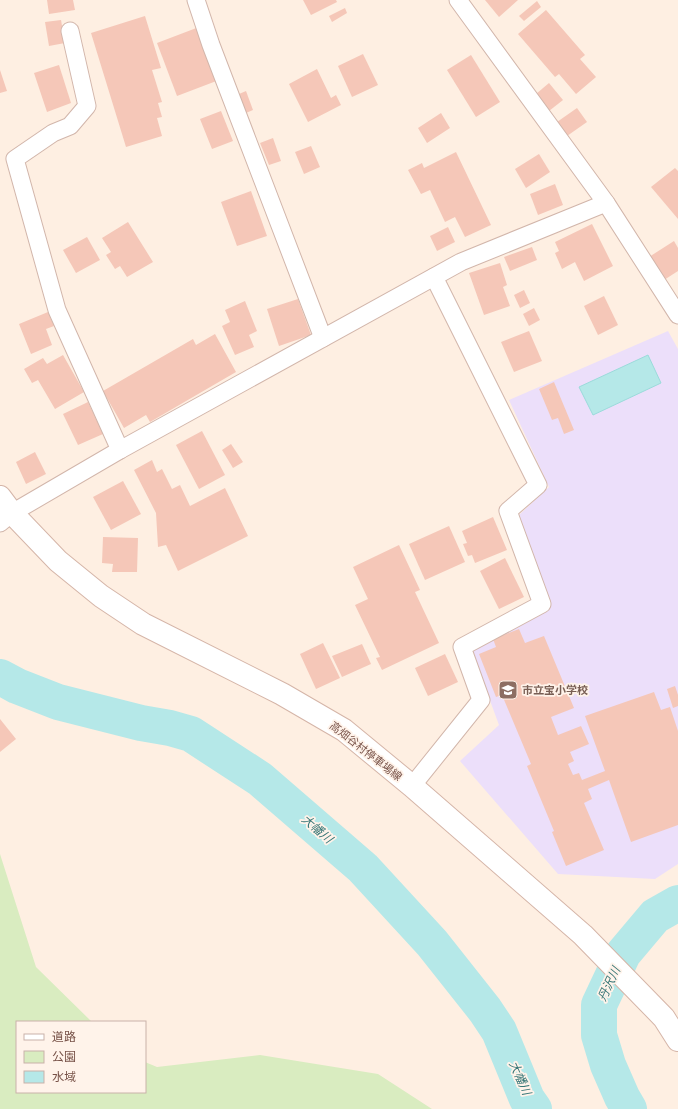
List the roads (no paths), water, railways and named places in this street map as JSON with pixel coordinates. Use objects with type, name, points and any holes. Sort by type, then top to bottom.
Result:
[{"type":"main road","name":"高畑谷村停車場線","points":[[4,511],[58,561],[101,596],[143,624],[282,694],[344,730],[412,786],[583,935],[664,1018],[678,1040]]},
{"type":"street","points":[[196,0],[214,52],[323,338]]},
{"type":"street","points":[[458,0],[606,203],[678,315]]},
{"type":"street","points":[[70,32],[88,106],[70,126],[54,134],[15,159],[57,310],[120,450]]},
{"type":"street","points":[[4,511],[120,450],[461,262],[606,203]]},
{"type":"street","points":[[412,786],[481,700],[462,647],[542,604],[508,511],[538,484],[434,277]]},
{"type":"water","points":[[648,355],[661,383],[593,415],[579,387]]},
{"type":"waterway","name":"大幡川","points":[[0,677],[17,686],[58,702],[191,734],[260,779],[363,868],[432,943],[485,1010],[499,1031],[527,1099],[534,1109]]},
{"type":"waterway","name":"丹沢川","points":[[629,1109],[608,1065],[599,1035],[599,1005],[623,954],[655,916],[678,903]]},
{"type":"place","name":"市立宝小学校","points":[[508,690]]}]
